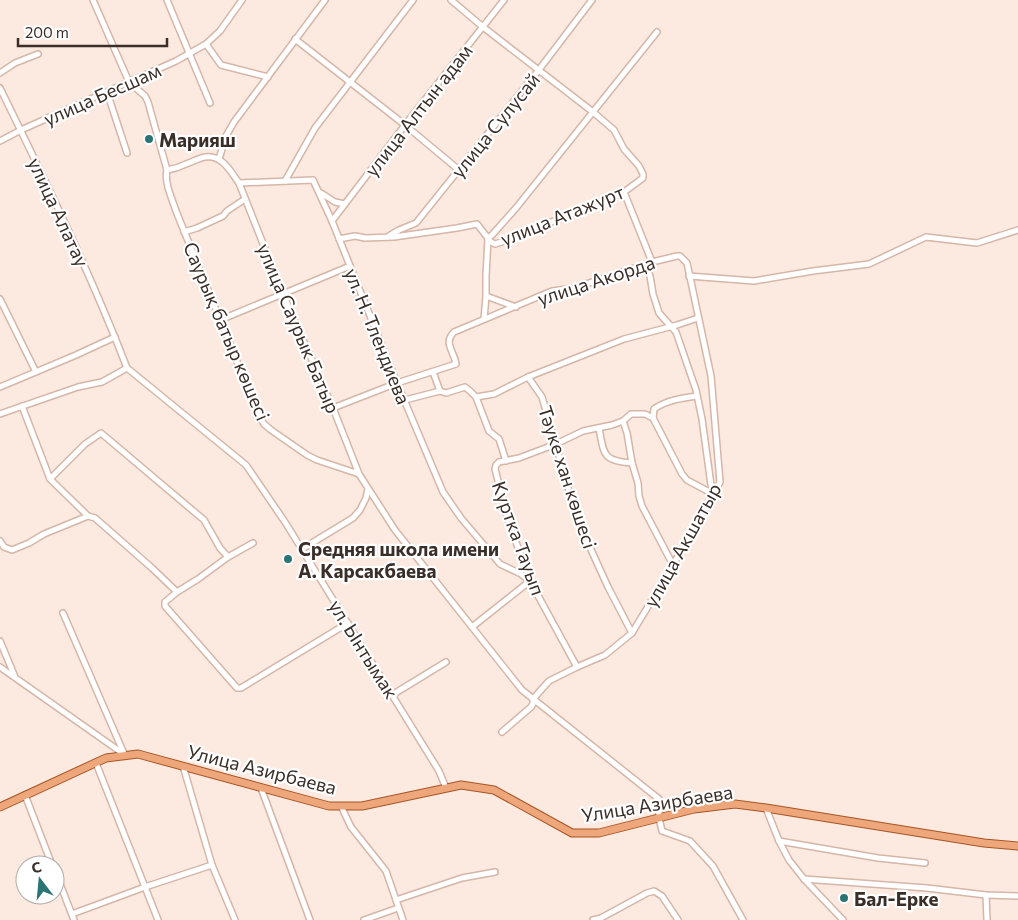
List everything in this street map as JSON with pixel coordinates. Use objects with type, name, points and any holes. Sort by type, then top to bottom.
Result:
[{"type":"main road","name":"Улица Азирбаева","points":[[0,807],[106,758],[138,754],[329,806],[362,806],[461,785],[494,790],[572,833],[599,833],[694,809],[735,804],[984,843],[1018,846]]},
{"type":"street","name":"Саурық батыр көшесі","points":[[93,0],[129,82],[145,96],[148,102],[176,211],[258,416],[264,424],[307,455],[359,474]]},
{"type":"street","points":[[167,0],[210,103]]},
{"type":"street","name":"улица Бесшам","points":[[0,142],[21,130],[190,54],[206,44],[220,31],[242,0]]},
{"type":"street","points":[[167,170],[178,168],[202,157],[208,156],[219,159],[226,136],[234,122],[325,0]]},
{"type":"street","points":[[239,183],[285,181],[315,128],[413,0]]},
{"type":"street","points":[[451,0],[593,112]]},
{"type":"street","name":"улица Алтын адам","points":[[332,221],[504,0]]},
{"type":"street","name":"улица Сулусай","points":[[387,238],[399,230],[416,223],[592,0]]},
{"type":"street","points":[[484,319],[488,238],[516,208],[657,32]]},
{"type":"street","points":[[296,39],[459,170]]},
{"type":"street","points":[[206,44],[221,65],[268,77]]},
{"type":"street","points":[[0,72],[38,54]]},
{"type":"street","name":"улица Алатау","points":[[0,88],[71,236],[127,368]]},
{"type":"street","points":[[107,92],[128,153]]},
{"type":"street","name":"улица Атажурт","points":[[339,239],[355,236],[387,238],[477,224],[491,242],[495,244],[624,192],[643,178],[643,174],[639,166],[624,149],[614,130],[593,112]]},
{"type":"street","name":"улица Саурык Батыр","points":[[219,159],[239,183],[283,294],[333,408],[359,474]]},
{"type":"street","name":"ул. Н. Тлендиева","points":[[285,181],[313,180],[332,221],[443,492],[461,518],[500,564],[530,581]]},
{"type":"street","points":[[318,191],[335,202],[345,204]]},
{"type":"street","points":[[624,192],[652,262]]},
{"type":"street","points":[[184,232],[223,216],[226,211],[245,199]]},
{"type":"street","points":[[689,276],[754,281],[869,264],[926,237],[977,243],[1018,230]]},
{"type":"street","name":"улица Акорда","points":[[433,372],[456,364],[448,341],[454,332],[552,292],[574,288],[641,265],[677,256]]},
{"type":"street","name":"улица Акшатыр","points":[[502,732],[531,708],[533,699],[549,682],[605,655],[632,633],[720,482],[710,376],[686,263],[680,256],[677,256]]},
{"type":"street","points":[[641,265],[647,269],[650,276],[659,313],[676,332],[697,396],[714,494]]},
{"type":"street","points":[[220,320],[350,266]]},
{"type":"street","points":[[486,296],[516,307]]},
{"type":"street","points":[[0,299],[36,372]]},
{"type":"street","points":[[476,397],[494,394],[528,377],[624,339],[698,318]]},
{"type":"street","points":[[0,387],[115,337]]},
{"type":"street","points":[[0,414],[78,387],[102,382],[127,368]]},
{"type":"street","name":"ул. Ынтымак","points":[[127,368],[246,465],[285,522],[348,623],[439,770],[446,788]]},
{"type":"street","points":[[333,408],[397,383],[433,372],[440,391]]},
{"type":"street","name":"Тәуке хан көшесі","points":[[528,377],[542,396],[568,491],[588,543],[632,633]]},
{"type":"street","points":[[405,400],[440,391],[446,393],[465,388],[470,391],[476,397],[489,431],[499,439],[506,461]]},
{"type":"street","points":[[697,396],[681,398],[662,404],[654,409],[653,418],[682,474],[687,480],[714,494]]},
{"type":"street","points":[[22,406],[50,479],[88,516],[95,518],[152,568],[176,592]]},
{"type":"street","name":"Куртка Тауып","points":[[577,667],[530,581],[508,520],[494,469],[496,464],[500,462],[519,458],[583,431],[623,421],[631,414],[644,414],[653,418]]},
{"type":"street","points":[[623,421],[642,506],[673,565]]},
{"type":"street","points":[[599,428],[604,454],[611,460],[632,463]]},
{"type":"street","points":[[50,479],[78,450],[101,433],[204,520],[220,548],[228,557]]},
{"type":"street","points":[[359,474],[395,530],[522,690],[658,798],[662,831],[690,841],[713,866],[743,920]]},
{"type":"street","points":[[302,549],[352,518],[360,510],[368,489]]},
{"type":"street","points":[[0,541],[4,547],[12,550],[44,534],[88,516]]},
{"type":"street","points":[[253,543],[228,557],[176,592],[165,602],[165,606],[237,688],[242,688],[348,623]]},
{"type":"street","points":[[472,627],[530,581]]},
{"type":"street","points":[[63,613],[125,756]]},
{"type":"street","points":[[0,641],[15,678]]},
{"type":"street","points":[[392,695],[446,662]]},
{"type":"street","points":[[0,667],[125,756]]},
{"type":"street","points":[[96,762],[158,920]]},
{"type":"street","points":[[183,766],[212,865],[235,920]]},
{"type":"street","points":[[261,788],[310,920]]},
{"type":"street","points":[[25,796],[48,855]]},
{"type":"street","points":[[341,806],[350,827],[386,872],[403,920]]},
{"type":"street","points":[[766,808],[779,842],[790,860],[804,879],[843,920]]},
{"type":"street","points":[[779,842],[878,858],[925,863]]},
{"type":"street","points":[[72,914],[212,865]]},
{"type":"street","points":[[396,900],[462,878],[495,872]]},
{"type":"street","points":[[804,879],[928,888],[986,895],[1018,896]]},
{"type":"street","points":[[593,920],[601,919],[647,893],[654,891],[662,896],[678,920]]},
{"type":"street","points":[[986,895],[987,920]]},
{"type":"street","points":[[65,896],[74,920]]},
{"type":"street","points":[[364,920],[398,908]]},
{"type":"place","name":"Марияш","points":[[149,139]]},
{"type":"place","name":"Средняя школа имени А. Карсакбаева","points":[[288,559]]},
{"type":"place","name":"Бал-Ерке","points":[[844,898]]}]
